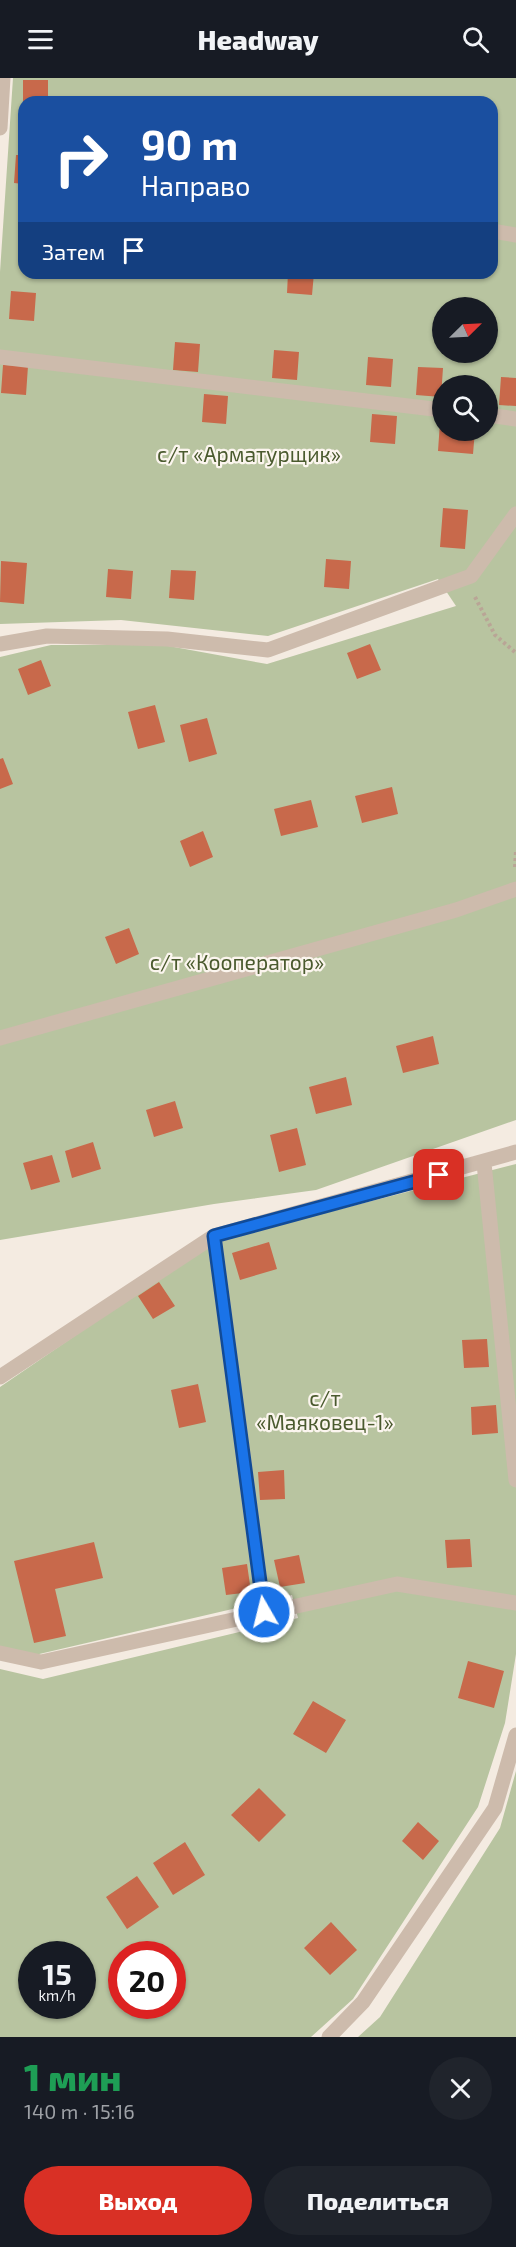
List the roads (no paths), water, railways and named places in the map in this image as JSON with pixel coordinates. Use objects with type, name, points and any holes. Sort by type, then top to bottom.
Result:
[{"type":"street","points":[[0,128],[3,78]]},
{"type":"street","points":[[498,232],[516,235]]},
{"type":"street","points":[[0,357],[432,409]]},
{"type":"street","points":[[498,416],[516,419]]},
{"type":"street","points":[[0,644],[47,636],[83,636],[167,639],[268,650],[471,576],[516,514]]},
{"type":"street","points":[[0,1038],[456,910],[516,888]]},
{"type":"street","points":[[0,1377],[214,1236],[516,1152]]},
{"type":"street","points":[[484,1162],[516,1480]]},
{"type":"street","points":[[214,1236],[264,1612]]},
{"type":"street","points":[[0,1653],[41,1662],[397,1584],[516,1603]]},
{"type":"street","points":[[329,2037],[363,2002],[495,1808],[516,1735]]},
{"type":"park label","name":"с/т «Арматурщик»","points":[[249,453]]},
{"type":"park label","name":"с/т «Кооператор»","points":[[237,961]]},
{"type":"park label","name":"с/т «Маяковец-1»","points":[[325,1409]]}]
